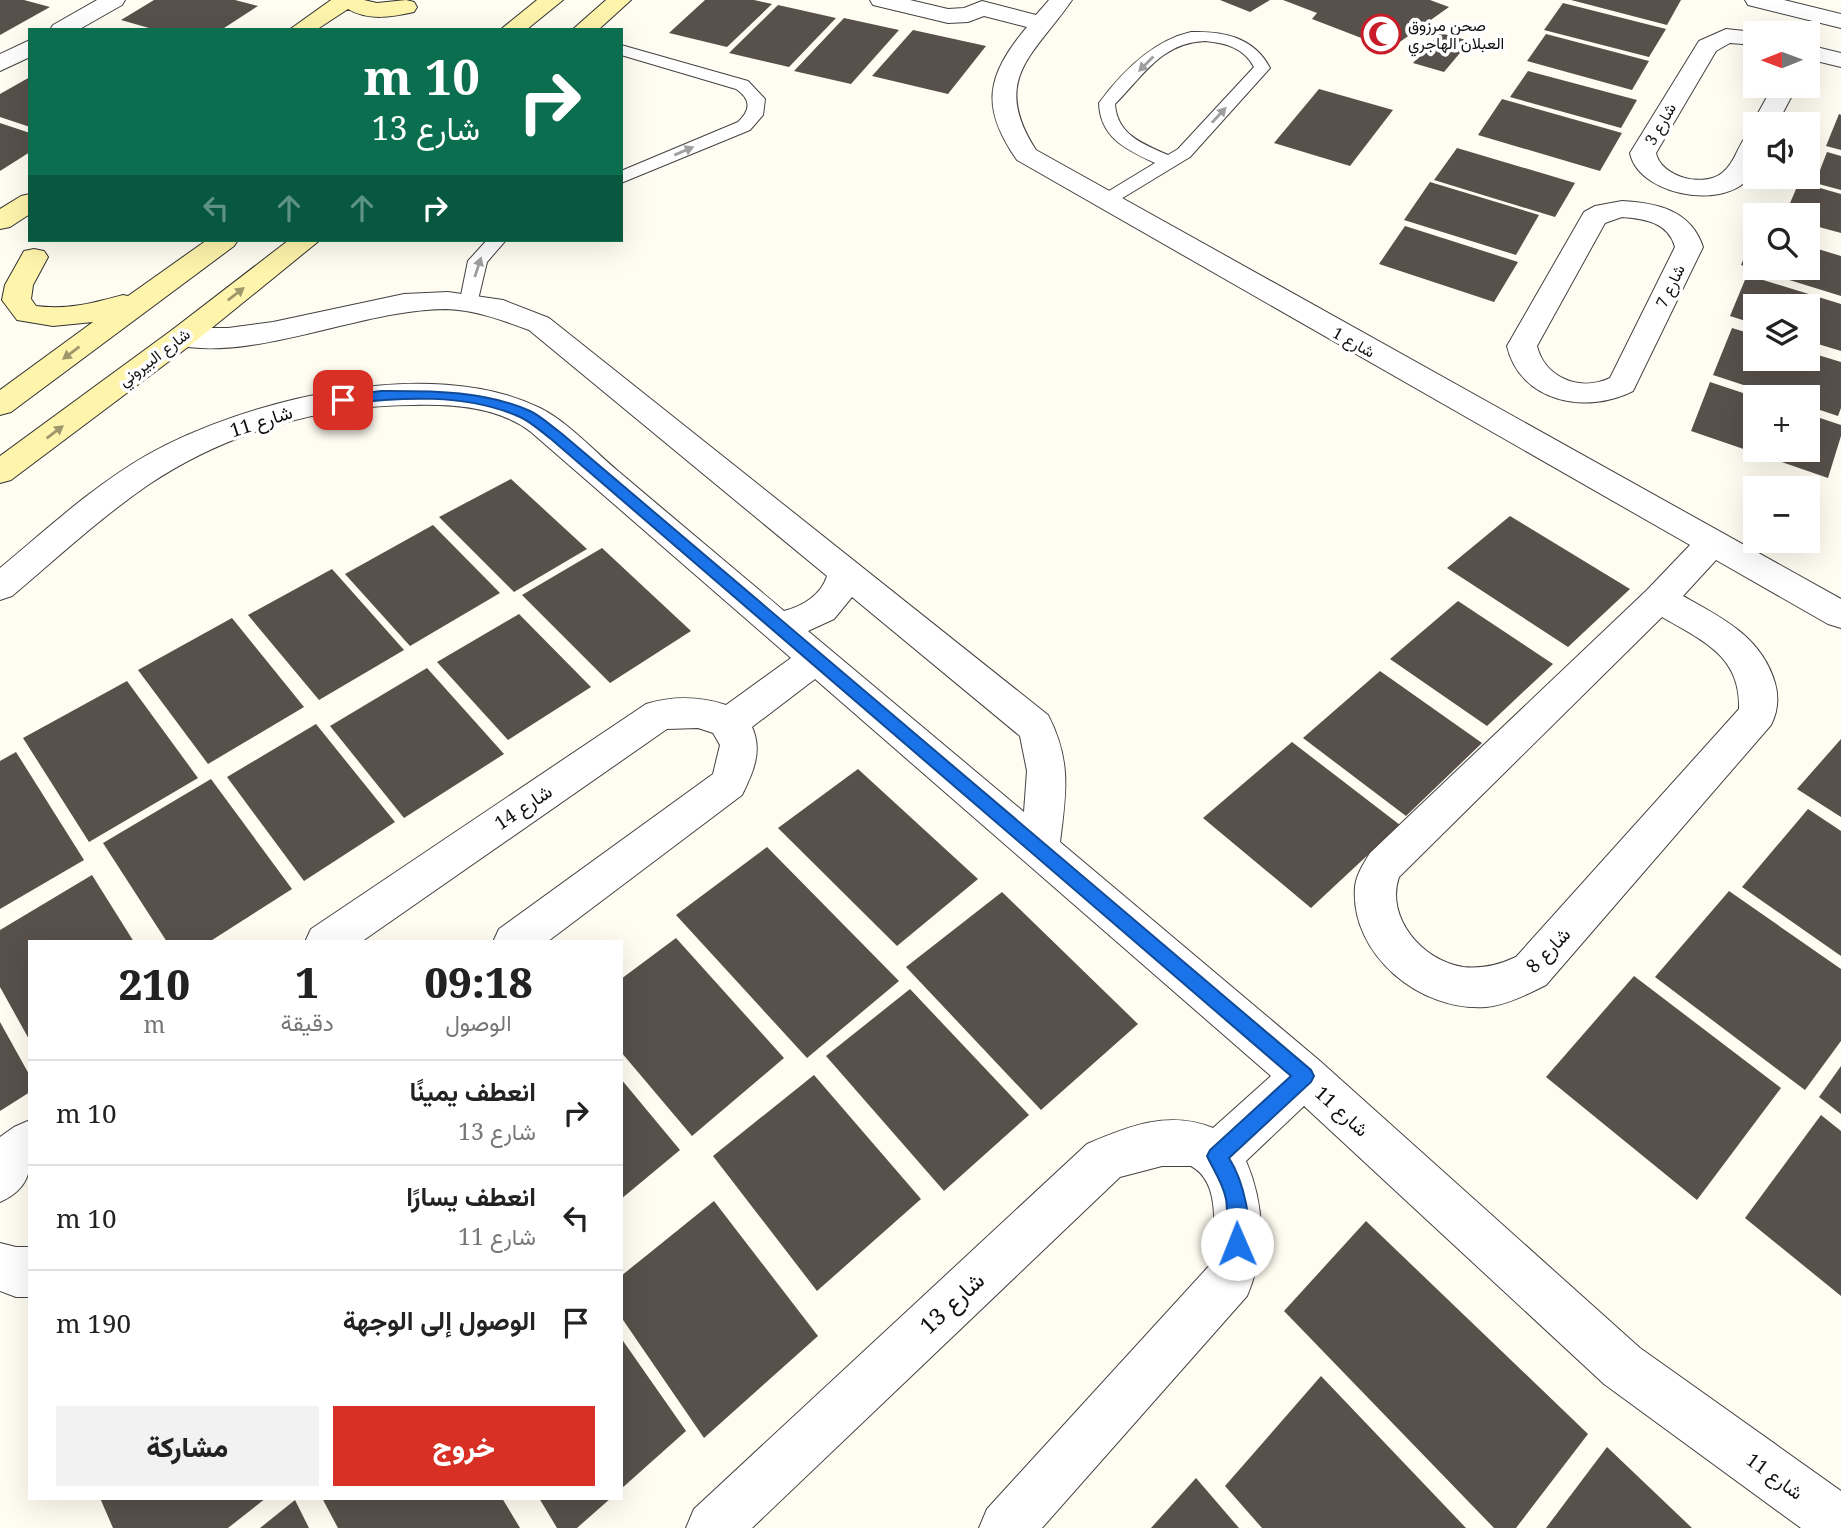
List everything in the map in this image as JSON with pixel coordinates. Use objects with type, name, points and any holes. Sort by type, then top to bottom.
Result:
[{"type":"street","points":[[65,28],[114,0]]},
{"type":"street","points":[[303,28],[349,0],[366,9],[389,10],[410,3]]},
{"type":"street","points":[[514,28],[552,0]]},
{"type":"street","points":[[586,28],[620,0]]},
{"type":"street","points":[[881,0],[948,16],[968,15],[983,4],[1042,24]]},
{"type":"street","name":"شارع 1","points":[[1061,0],[1007,70],[1002,96],[1004,118],[1012,136],[1026,155],[1841,615]]},
{"type":"street","points":[[1756,0],[1786,4],[1841,21]]},
{"type":"street","points":[[374,28],[410,3]]},
{"type":"street","name":"شارع 3","points":[[1743,37],[1726,36],[1707,46],[1643,153],[1646,166],[1657,176],[1687,185],[1712,187],[1726,183],[1738,173],[1743,164]]},
{"type":"street","points":[[0,64],[28,48]]},
{"type":"street","points":[[1820,54],[1841,60]]},
{"type":"street","points":[[0,221],[28,203]]},
{"type":"street","name":"شارع 7","points":[[1636,209],[1676,223],[1686,234],[1689,247],[1622,384],[1601,394],[1573,392],[1548,384],[1531,373],[1522,357],[1522,346],[1594,218],[1605,212],[1636,209]]},
{"type":"street","points":[[0,279],[56,242]]},
{"type":"street","points":[[0,405],[221,242]]},
{"type":"street","name":"شارع البيروني","points":[[0,472],[182,337],[303,242]]},
{"type":"street","points":[[34,257],[19,285],[16,300],[27,314],[54,318],[89,316],[152,293]]},
{"type":"street","points":[[182,337],[230,337],[422,299],[470,300],[507,309],[539,324],[846,570],[1035,726],[1047,755],[1039,849]]},
{"type":"street","points":[[1513,431],[1548,384]]},
{"type":"street","name":"شارع 11","points":[[0,587],[108,498],[159,463],[213,437],[269,416],[324,402],[381,396],[435,395],[487,401],[527,415],[556,436],[1304,1076],[1622,1366],[1841,1524]]},
{"type":"street","name":"شارع 8","points":[[1659,599],[1731,642],[1745,657],[1755,671],[1759,685],[1758,714],[1531,971],[1506,983],[1484,988],[1437,981],[1409,964],[1384,928],[1378,908],[1376,886],[1384,865],[1659,599],[1711,544]]},
{"type":"street","points":[[776,626],[795,623],[826,608],[844,583],[846,570]]},
{"type":"street","points":[[517,940],[728,784],[736,769],[738,752],[737,738],[730,723],[815,659]]},
{"type":"street","name":"شارع 14","points":[[329,940],[659,715],[697,712],[719,716],[730,723]]},
{"type":"street","points":[[1006,1528],[1230,1279],[1237,1258],[1236,1200],[1228,1174],[1217,1156],[1304,1076]]},
{"type":"street","name":"شارع 13","points":[[713,1528],[1104,1160],[1124,1152],[1171,1143],[1198,1145],[1217,1156]]},
{"type":"street","points":[[0,1178],[19,1150],[28,1144]]},
{"type":"street","points":[[0,1266],[28,1272]]},
{"type":"lane","points":[[1104,201],[1170,163],[1184,153],[1262,68],[1259,59],[1245,46],[1228,40],[1205,37],[1179,39],[1165,46],[1107,103],[1106,116],[1117,135],[1170,163]]},
{"type":"lane","points":[[623,52],[742,85],[751,90],[759,104],[758,112],[744,126],[623,177]]},
{"type":"lane","points":[[470,300],[478,261],[495,242]]},
{"type":"building","points":[[0,0],[24,0],[50,7],[0,35]]},
{"type":"building","points":[[154,0],[235,0],[258,6],[224,28],[149,28],[121,20]]},
{"type":"building","points":[[705,0],[754,0],[772,4],[727,47],[669,33]]},
{"type":"building","points":[[1220,0],[1270,0],[1250,12]]},
{"type":"building","name":"صحن مرزوق العبلان الهاجري","points":[[1283,0],[1430,0],[1449,7],[1390,49],[1312,19],[1317,13]]},
{"type":"building","points":[[1571,0],[1681,0],[1667,25]]},
{"type":"building","points":[[1563,3],[1666,29],[1649,57],[1544,30]]},
{"type":"building","points":[[778,5],[836,18],[789,67],[729,53]]},
{"type":"building","points":[[844,18],[899,30],[851,84],[794,71]]},
{"type":"building","points":[[913,30],[986,46],[948,94],[872,76]]},
{"type":"building","points":[[1440,33],[1470,41],[1444,72],[1413,63]]},
{"type":"building","points":[[1546,34],[1649,61],[1632,90],[1527,61]]},
{"type":"building","points":[[1528,71],[1637,100],[1621,128],[1510,97]]},
{"type":"building","points":[[28,78],[28,126],[0,117],[0,94]]},
{"type":"building","points":[[1319,89],[1393,110],[1350,166],[1274,143]]},
{"type":"building","points":[[1502,99],[1622,133],[1600,171],[1478,135]]},
{"type":"building","points":[[1839,114],[1841,115],[1841,150],[1826,146]]},
{"type":"building","points":[[0,123],[28,132],[28,153],[0,171]]},
{"type":"building","points":[[1457,148],[1575,183],[1555,217],[1434,180]]},
{"type":"building","points":[[1827,152],[1841,156],[1841,190],[1820,184],[1820,170]]},
{"type":"building","points":[[1430,182],[1539,215],[1516,255],[1404,220]]},
{"type":"building","points":[[1820,188],[1841,194],[1841,233],[1820,227],[1820,203],[1790,203],[1796,189]]},
{"type":"building","points":[[1405,226],[1518,262],[1494,302],[1379,264]]},
{"type":"building","points":[[1820,250],[1841,256],[1841,296],[1789,280],[1820,280]]},
{"type":"building","points":[[1745,280],[1763,280],[1809,294],[1743,294],[1743,320],[1730,316]]},
{"type":"building","points":[[1820,298],[1841,304],[1841,351],[1820,345]]},
{"type":"building","points":[[1732,328],[1743,331],[1743,371],[1820,371],[1820,356],[1841,362],[1841,408],[1838,416],[1820,410],[1820,385],[1743,385],[1713,375]]},
{"type":"building","points":[[1710,382],[1743,393],[1743,449],[1691,431]]},
{"type":"building","points":[[1820,418],[1841,425],[1841,436],[1828,478],[1781,462],[1820,462]]},
{"type":"building","points":[[511,479],[587,549],[514,592],[439,517]]},
{"type":"building","points":[[1510,516],[1630,589],[1568,647],[1447,568]]},
{"type":"building","points":[[433,525],[500,593],[410,646],[345,574]]},
{"type":"building","points":[[602,548],[691,631],[610,683],[522,595]]},
{"type":"building","points":[[332,569],[404,650],[319,700],[248,615]]},
{"type":"building","points":[[1458,601],[1553,664],[1487,726],[1390,659]]},
{"type":"building","points":[[519,614],[591,687],[508,740],[437,662]]},
{"type":"building","points":[[232,618],[304,707],[208,764],[138,670]]},
{"type":"building","points":[[427,668],[504,754],[404,818],[330,726]]},
{"type":"building","points":[[1380,671],[1482,743],[1406,816],[1303,738]]},
{"type":"building","points":[[127,681],[198,778],[89,842],[23,738]]},
{"type":"building","points":[[316,724],[395,822],[304,881],[227,777]]},
{"type":"building","points":[[1841,739],[1841,817],[1797,789]]},
{"type":"building","points":[[1292,742],[1400,825],[1311,908],[1203,818]]},
{"type":"building","points":[[16,752],[84,860],[0,909],[0,761]]},
{"type":"building","points":[[858,769],[978,879],[897,946],[778,828]]},
{"type":"building","points":[[211,779],[292,889],[212,940],[166,940],[103,843]]},
{"type":"building","points":[[1808,809],[1841,831],[1841,956],[1742,887]]},
{"type":"building","points":[[767,847],[899,981],[807,1058],[676,915]]},
{"type":"building","points":[[92,875],[133,940],[28,940],[28,1037],[0,987],[0,930]]},
{"type":"building","points":[[1729,891],[1841,969],[1841,1041],[1805,1090],[1655,977]]},
{"type":"building","points":[[1002,892],[1138,1024],[1041,1110],[906,967]]},
{"type":"building","points":[[676,938],[784,1058],[692,1136],[623,1054],[623,978]]},
{"type":"building","points":[[1634,976],[1781,1088],[1697,1200],[1546,1077]]},
{"type":"building","points":[[910,989],[1029,1115],[944,1191],[826,1056]]},
{"type":"building","points":[[0,1022],[28,1072],[28,1093],[0,1111]]},
{"type":"building","points":[[1841,1066],[1841,1114],[1819,1097]]},
{"type":"building","points":[[814,1075],[921,1199],[817,1291],[713,1156]]},
{"type":"building","points":[[623,1081],[680,1150],[623,1197]]},
{"type":"building","points":[[1821,1115],[1841,1131],[1841,1296],[1745,1218]]},
{"type":"building","points":[[714,1201],[818,1336],[704,1438],[623,1320],[623,1274]]},
{"type":"building","points":[[1366,1221],[1588,1434],[1516,1528],[1494,1528],[1284,1311]]},
{"type":"building","points":[[623,1341],[686,1431],[623,1487]]},
{"type":"building","points":[[1321,1376],[1466,1528],[1262,1528],[1225,1486]]},
{"type":"building","points":[[1607,1447],[1692,1528],[1546,1528]]},
{"type":"building","points":[[1196,1478],[1239,1528],[1151,1528]]},
{"type":"building","points":[[101,1500],[263,1500],[228,1528],[113,1528]]},
{"type":"building","points":[[295,1500],[309,1528],[260,1528]]},
{"type":"building","points":[[323,1500],[503,1500],[520,1528],[338,1528]]},
{"type":"building","points":[[540,1500],[609,1500],[577,1528],[557,1528]]},
{"type":"place","name":"صحن مرزوق العبلان الهاجري","points":[[1381,34]]},
{"type":"route","points":[[343,400],[435,395],[487,401],[527,415],[556,436],[1304,1076],[1217,1156],[1228,1174],[1236,1200],[1237,1244]]}]
